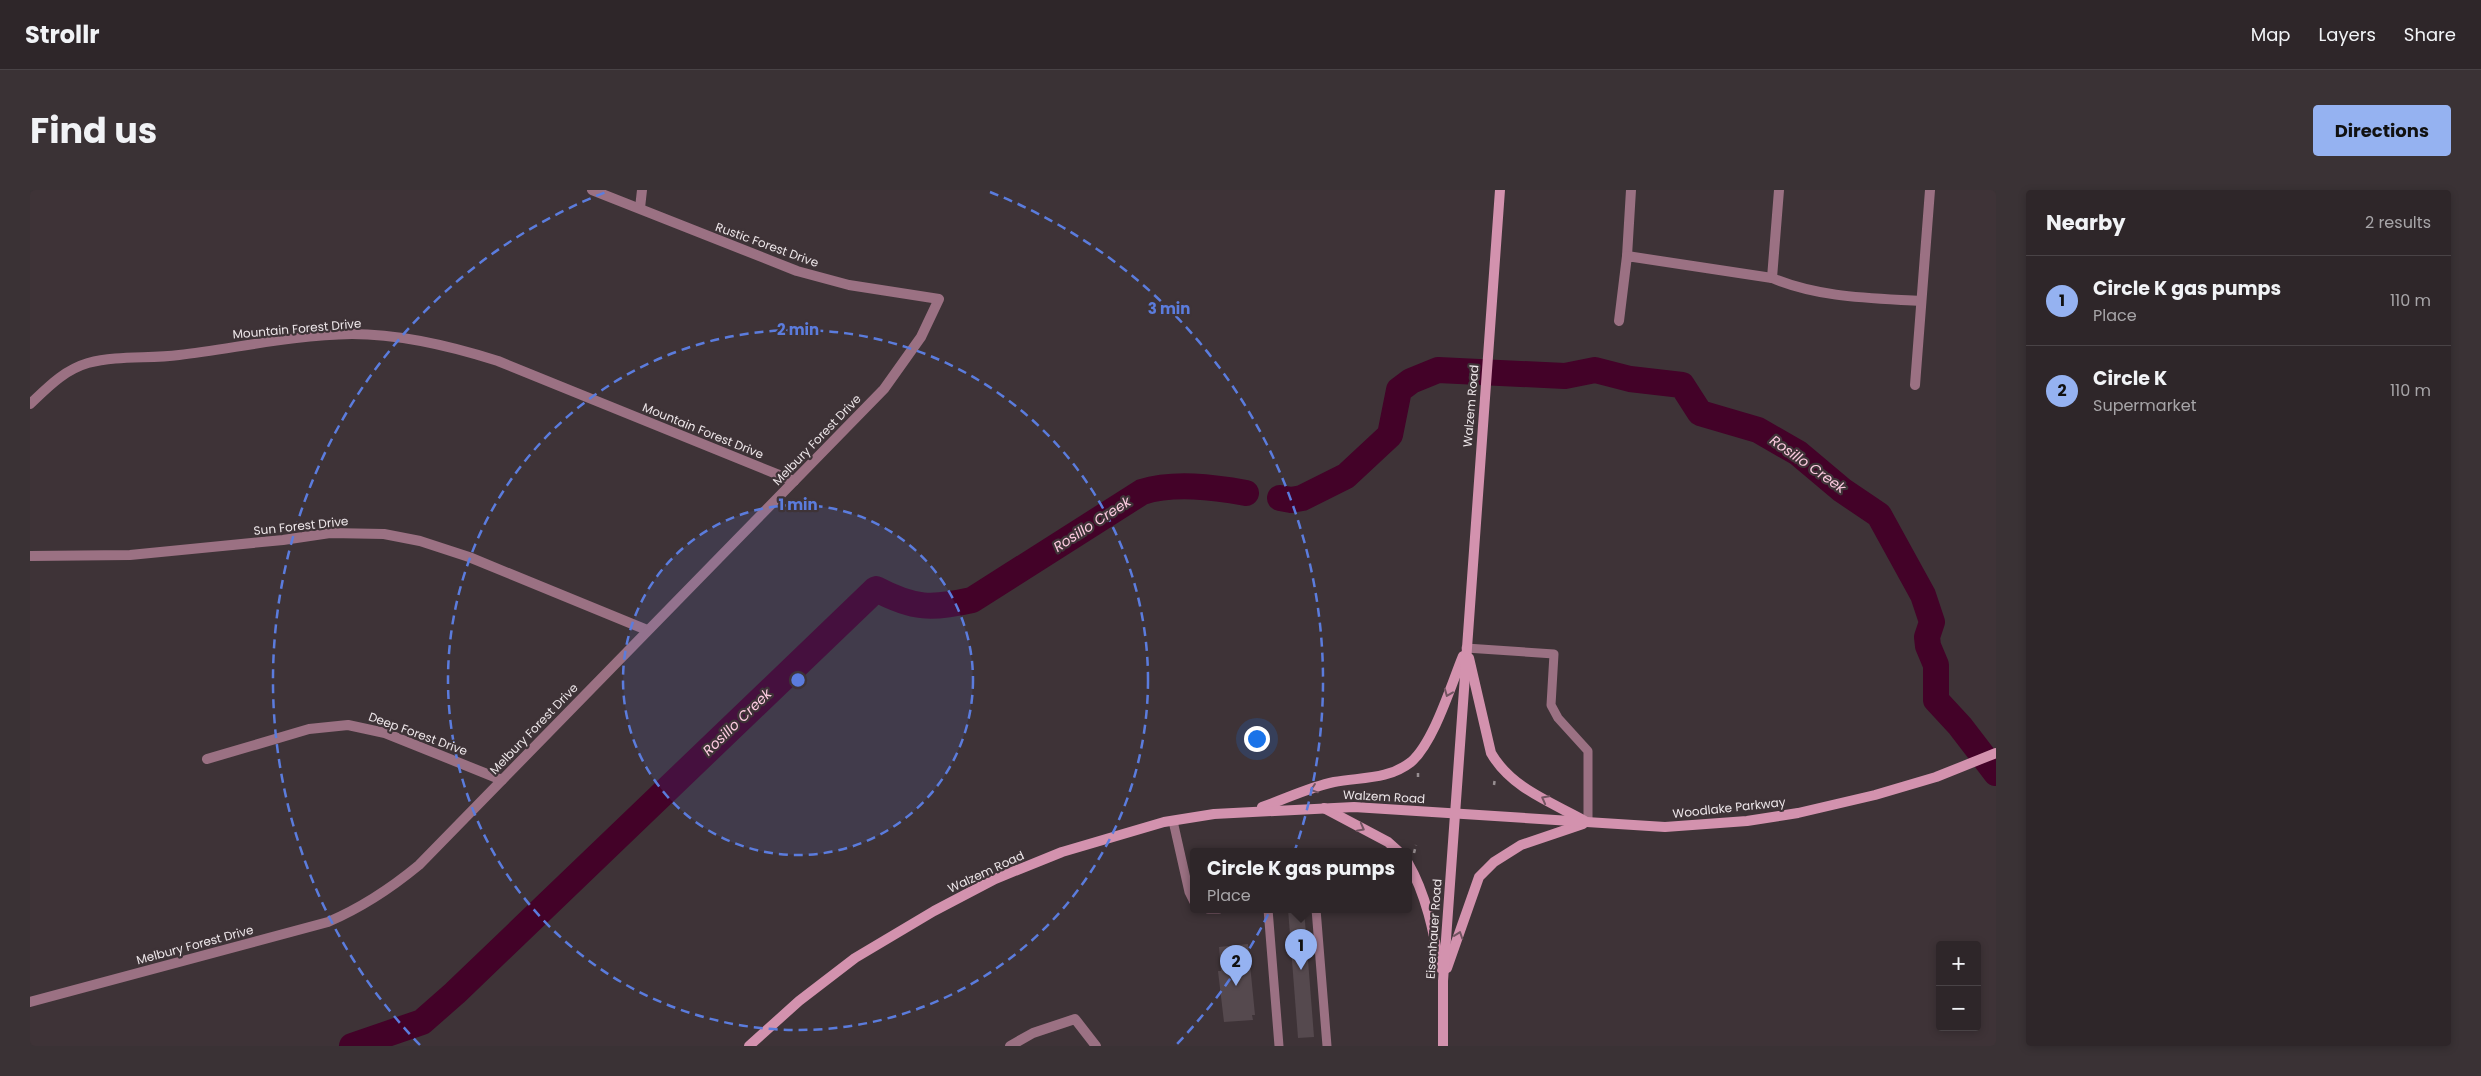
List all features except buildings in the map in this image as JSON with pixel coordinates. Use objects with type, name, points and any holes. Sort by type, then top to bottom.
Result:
[{"type":"main road","name":"Walzem Road","points":[[749,1046],[799,1001],[855,958],[934,911],[995,879],[1062,852],[1174,821],[1248,812],[1323,807],[1399,809],[1456,814],[1466,648],[1500,190]]},
{"type":"main road","points":[[1248,812],[1334,782],[1374,779],[1410,762],[1432,732],[1466,648]]},
{"type":"main road","points":[[1466,648],[1491,753],[1498,765],[1516,783],[1588,822]]},
{"type":"main road","name":"Woodlake Parkway","points":[[1456,814],[1665,827],[1747,821],[1835,805],[1875,795],[1958,768],[1996,753]]},
{"type":"main road","points":[[1323,807],[1388,842],[1395,848]]},
{"type":"main road","name":"Eisenhauer Road","points":[[1443,1046],[1443,981],[1456,814]]},
{"type":"main road","points":[[1443,981],[1480,877],[1494,862],[1521,845],[1588,822]]},
{"type":"main road","points":[[1412,870],[1417,879],[1435,941],[1443,981]]},
{"type":"street","name":"Rustic Forest Drive","points":[[592,190],[797,271],[849,285],[939,299]]},
{"type":"street","points":[[640,208],[642,190]]},
{"type":"street","points":[[1619,321],[1627,256],[1631,190]]},
{"type":"street","points":[[1772,278],[1779,190]]},
{"type":"street","points":[[1915,385],[1930,190]]},
{"type":"street","points":[[1627,256],[1772,278],[1785,284],[1840,297],[1921,301]]},
{"type":"street","name":"Melbury Forest Drive","points":[[30,1002],[301,930],[355,910],[394,885],[419,864],[502,780],[884,389],[921,337],[939,299]]},
{"type":"street","name":"Mountain Forest Drive","points":[[30,404],[66,373],[87,364],[107,359],[176,355],[264,342],[352,334],[395,337],[467,351],[498,361],[794,481]]},
{"type":"street","name":"Sun Forest Drive","points":[[30,556],[130,555],[283,540],[330,533],[384,534],[420,541],[469,557],[648,630]]},
{"type":"street","name":"Deep Forest Drive","points":[[207,759],[309,729],[348,724],[385,733],[502,780]]},
{"type":"street","points":[[1010,1046],[1033,1032],[1075,1019],[1096,1046]]},
{"type":"lane","points":[[1466,648],[1554,654],[1551,704],[1558,718],[1588,751],[1588,822]]},
{"type":"lane","points":[[1174,821],[1190,894]]},
{"type":"lane","points":[[1268,913],[1279,1046]]},
{"type":"lane","points":[[1316,913],[1327,1046]]},
{"type":"path","points":[[1418,779],[1419,774],[1424,774]]},
{"type":"path","points":[[1489,778],[1494,780],[1494,785]]},
{"type":"path","points":[[1416,845],[1418,853]]},
{"type":"waterway","name":"Rosillo Creek","points":[[1280,498],[1291,500],[1302,498],[1346,476],[1390,435],[1399,390],[1411,381],[1438,370],[1565,376],[1595,370],[1630,379],[1682,385],[1700,413],[1758,430],[1798,453],[1842,490],[1879,515],[1923,595],[1932,622],[1927,637],[1928,646],[1936,665],[1936,700],[1960,726],[1996,773]]},
{"type":"waterway","name":"Rosillo Creek","points":[[352,1046],[422,1022],[455,993],[876,589],[889,596],[913,604],[934,606],[972,600],[1142,492],[1180,486],[1207,487],[1246,493]]},
{"type":"place","name":"Circle K gas pumps","points":[[1301,970]]},
{"type":"place","name":"Circle K","points":[[1236,986]]}]
